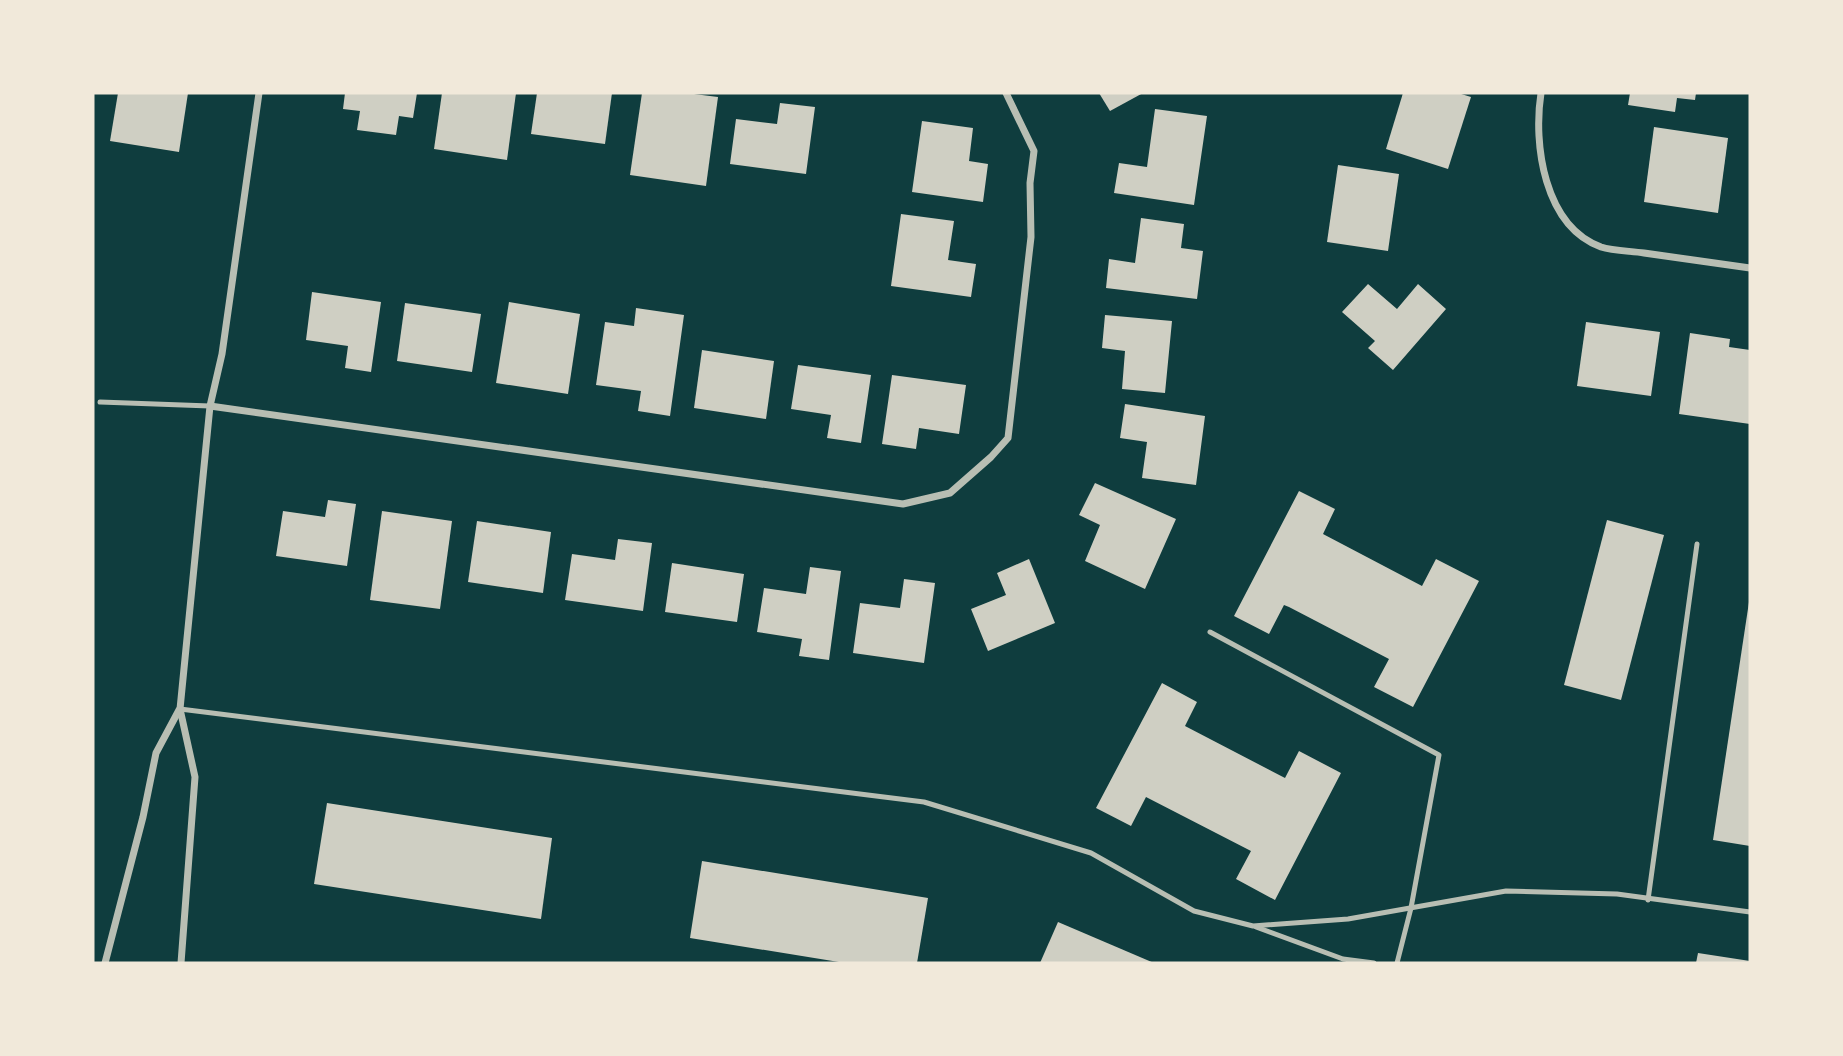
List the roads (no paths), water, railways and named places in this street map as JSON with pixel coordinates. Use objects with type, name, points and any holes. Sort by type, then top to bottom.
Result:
[{"type":"street","points":[[181,963],[195,777],[180,709],[210,406],[222,354],[259,93]]},
{"type":"street","points":[[210,406],[903,503],[950,493],[1008,438],[1031,237],[1030,183],[1034,151],[1006,93]]},
{"type":"street","points":[[1541,93],[1538,114],[1540,163],[1553,197],[1572,226],[1601,247],[1750,268]]},
{"type":"street","points":[[105,963],[143,817],[156,753],[180,709]]},
{"type":"lane","points":[[100,402],[210,406]]},
{"type":"lane","points":[[1648,900],[1697,544]]},
{"type":"lane","points":[[1210,632],[1439,755],[1411,908],[1397,963]]},
{"type":"lane","points":[[180,709],[924,802],[1091,853],[1194,911],[1253,926],[1343,959],[1374,963]]},
{"type":"lane","points":[[1253,926],[1348,919],[1506,891],[1617,894],[1750,912]]}]
